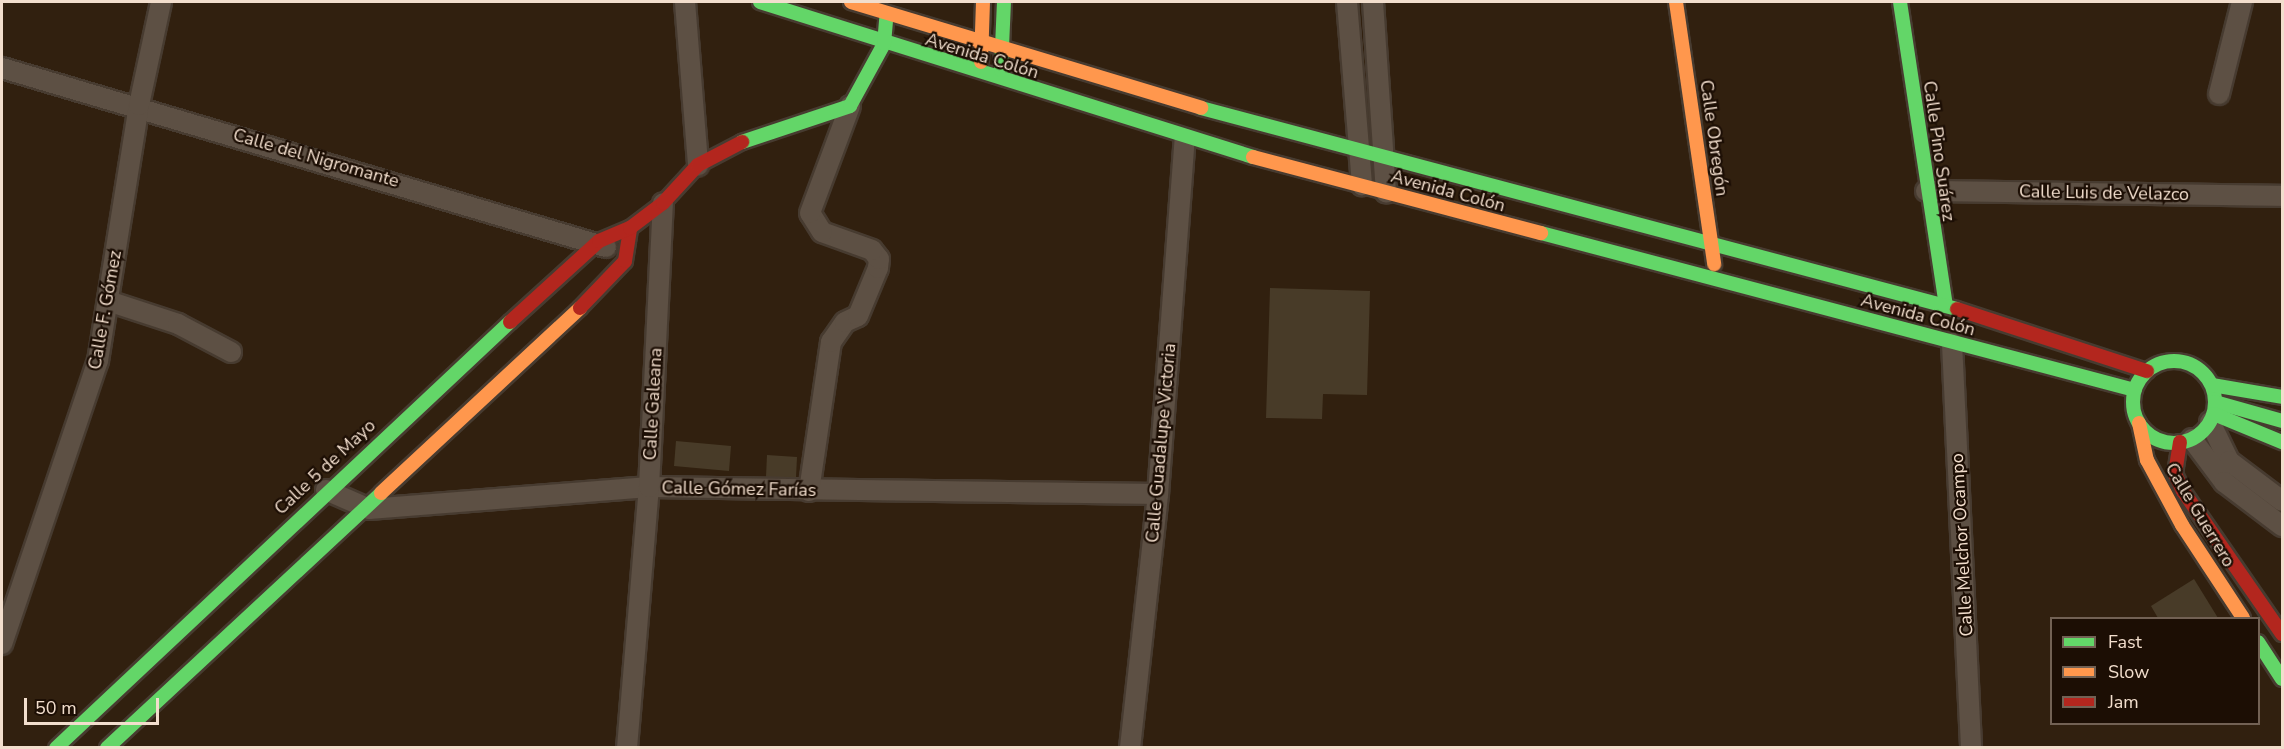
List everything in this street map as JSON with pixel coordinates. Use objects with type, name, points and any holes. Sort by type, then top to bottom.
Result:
[{"type":"street","name":"Calle F. Gómez","points":[[2,644],[99,361],[139,105],[161,2]]},
{"type":"street","points":[[685,2],[698,165]]},
{"type":"street","name":"Avenida Colón","points":[[760,2],[884,44],[1185,139],[2135,390]]},
{"type":"street","name":"Avenida Colón","points":[[851,2],[1362,153],[1711,242],[1946,306],[2147,371]]},
{"type":"street","points":[[981,75],[983,2]]},
{"type":"street","points":[[1001,81],[1004,2]]},
{"type":"street","points":[[1347,2],[1362,153],[1362,185]]},
{"type":"street","points":[[1373,2],[1386,193]]},
{"type":"street","name":"Calle Obregón","points":[[1676,2],[1716,280]]},
{"type":"street","name":"Calle Pino Suárez","points":[[1900,2],[1926,191],[1946,306]]},
{"type":"street","points":[[2219,94],[2242,2]]},
{"type":"street","points":[[809,491],[831,342],[845,322],[858,316],[878,268],[879,259],[872,250],[822,232],[810,213],[850,106],[884,44],[887,13]]},
{"type":"street","name":"Calle del Nigromante","points":[[2,68],[139,105],[599,241],[625,261]]},
{"type":"street","name":"Calle 5 de Mayo","points":[[58,747],[326,490],[599,241],[630,228],[663,203],[698,165],[749,138],[850,106]]},
{"type":"street","name":"Calle Guadalupe Victoria","points":[[1130,747],[1158,494],[1185,139]]},
{"type":"street","name":"Calle Luis de Velazco","points":[[1926,191],[2283,196]]},
{"type":"street","name":"Calle Galeana","points":[[627,747],[649,487],[663,203]]},
{"type":"street","points":[[107,747],[369,509],[625,261],[630,228]]},
{"type":"street","points":[[108,301],[178,324],[231,352]]},
{"type":"street","name":"Calle Melchor Ocampo","points":[[1952,342],[1971,747]]},
{"type":"street","points":[[2283,501],[2229,461],[2213,412],[2212,385],[2205,375],[2183,362],[2164,363],[2147,371],[2135,390],[2133,407],[2139,423],[2157,439],[2186,441],[2224,482],[2283,526]]},
{"type":"street","points":[[2212,385],[2283,397]]},
{"type":"street","points":[[2213,412],[2283,422]]},
{"type":"street","points":[[2186,441],[2213,412]]},
{"type":"street","points":[[2213,412],[2283,442]]},
{"type":"street","name":"Calle Guerrero","points":[[2139,423],[2147,460],[2214,574],[2242,617]]},
{"type":"street","name":"Calle Guerrero","points":[[2186,441],[2175,474],[2232,562],[2283,634]]},
{"type":"street","name":"Calle Gómez Farías","points":[[326,490],[369,509],[649,487],[1158,494]]},
{"type":"street","points":[[2214,574],[2232,562]]},
{"type":"street","points":[[2260,644],[2283,679]]},
{"type":"street","points":[[121,685],[153,706]]},
{"type":"building","points":[[1270,288],[1370,291],[1367,395],[1323,394],[1322,419],[1266,418]]},
{"type":"building","points":[[676,441],[731,446],[729,471],[674,466]]},
{"type":"building","points":[[767,455],[797,457],[796,477],[766,477]]},
{"type":"building","points":[[2194,579],[2217,617],[2157,617],[2151,606]]},
{"type":"traffic: fast","points":[[760,2],[1253,157]]},
{"type":"traffic: fast","points":[[1001,70],[1004,2]]},
{"type":"traffic: fast","points":[[1900,2],[1946,306]]},
{"type":"traffic: fast","points":[[742,142],[850,106],[884,44],[886,19]]},
{"type":"traffic: fast","points":[[1201,108],[1957,309]]},
{"type":"traffic: fast","points":[[1541,233],[2135,390]]},
{"type":"traffic: fast","points":[[56,748],[510,322]]},
{"type":"traffic: fast","points":[[2174,361],[2190,364],[2203,373],[2212,386],[2215,402],[2212,418],[2203,431],[2190,440],[2174,443],[2158,440],[2145,431],[2136,418],[2133,402],[2136,386],[2145,373],[2158,364],[2174,361]]},
{"type":"traffic: fast","points":[[2212,385],[2282,397]]},
{"type":"traffic: fast","points":[[2215,402],[2282,421]]},
{"type":"traffic: fast","points":[[2214,414],[2282,442]]},
{"type":"traffic: fast","points":[[107,748],[381,493]]},
{"type":"traffic: fast","points":[[2260,645],[2282,679]]},
{"type":"traffic: slow","points":[[851,2],[1201,108]]},
{"type":"traffic: slow","points":[[981,62],[983,2]]},
{"type":"traffic: slow","points":[[1676,2],[1714,264]]},
{"type":"traffic: slow","points":[[1253,157],[1541,233]]},
{"type":"traffic: slow","points":[[381,493],[580,308]]},
{"type":"traffic: slow","points":[[2139,423],[2147,460],[2182,525],[2242,617]]},
{"type":"traffic: jam","points":[[510,322],[599,241],[630,228],[663,203],[698,165],[742,142]]},
{"type":"traffic: jam","points":[[580,308],[625,261],[630,228]]},
{"type":"traffic: jam","points":[[1957,309],[2147,371]]},
{"type":"traffic: jam","points":[[2180,442],[2175,474],[2183,491],[2282,634]]}]
